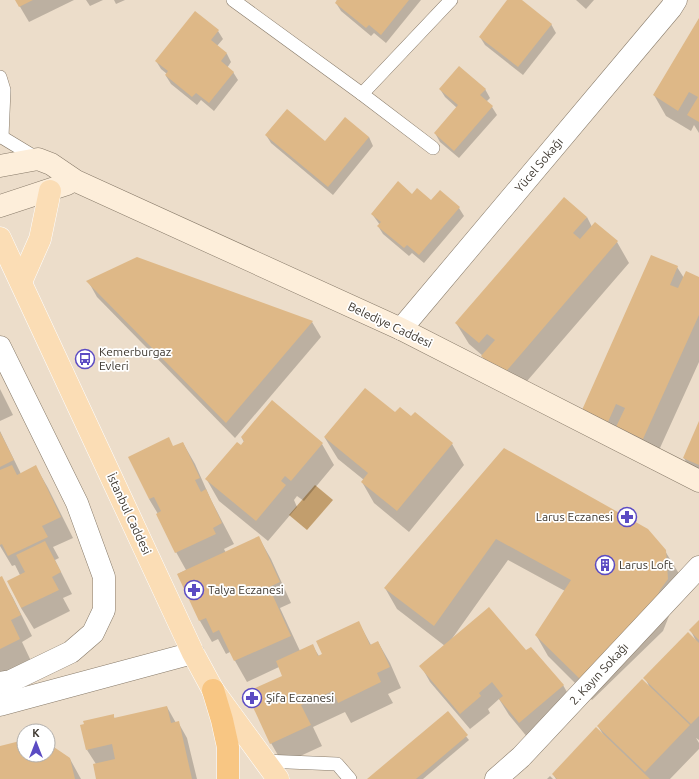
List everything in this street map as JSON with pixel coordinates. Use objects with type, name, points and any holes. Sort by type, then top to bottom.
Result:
[{"type":"highway","points":[[213,690],[228,747],[228,779]]},
{"type":"main road","name":"Belediye Caddesi","points":[[38,159],[51,164],[76,181],[401,329],[699,481]]},
{"type":"main road","points":[[0,166],[38,159]]},
{"type":"main road","points":[[0,206],[50,191],[76,181]]},
{"type":"main road","points":[[21,282],[40,239],[50,191]]},
{"type":"main road","name":"İstanbul Caddesi","points":[[0,238],[193,653],[213,690],[278,779]]},
{"type":"street","name":"Yücel Sokağı","points":[[401,329],[671,8],[676,0]]},
{"type":"street","points":[[0,347],[77,503],[104,577],[104,610],[92,633],[71,652],[11,681],[0,683]]},
{"type":"street","name":"2. Kayın Sokağı","points":[[496,779],[521,757],[699,567]]},
{"type":"street","points":[[0,705],[193,653]]},
{"type":"lane","points":[[233,0],[433,148]]},
{"type":"lane","points":[[362,94],[451,0]]},
{"type":"lane","points":[[0,77],[4,90],[1,136],[38,159]]},
{"type":"lane","points":[[264,761],[337,764],[350,779]]},
{"type":"shaded area","points":[[315,485],[333,500],[307,530],[289,515]]},
{"type":"building","points":[[15,0],[33,0],[19,7]]},
{"type":"building","points":[[337,0],[409,0],[381,35],[369,25],[366,28],[335,3]]},
{"type":"building","points":[[507,0],[522,0],[552,24],[518,67],[479,37]]},
{"type":"building","points":[[195,11],[219,30],[211,40],[227,53],[221,61],[234,72],[209,103],[196,93],[192,97],[165,75],[168,71],[155,61]]},
{"type":"building","points":[[699,18],[699,122],[687,115],[698,97],[689,92],[678,111],[653,95]]},
{"type":"building","points":[[459,66],[486,89],[480,95],[493,106],[454,151],[434,133],[458,105],[439,89]]},
{"type":"building","points":[[287,109],[325,141],[345,117],[369,137],[328,187],[265,135]]},
{"type":"building","points":[[398,181],[412,194],[417,188],[431,200],[440,190],[460,207],[419,255],[407,245],[404,248],[377,226],[381,222],[371,214]]},
{"type":"building","points":[[564,197],[587,217],[573,233],[580,239],[595,222],[618,241],[503,375],[481,356],[495,340],[487,334],[479,343],[455,323]]},
{"type":"building","points":[[651,255],[678,266],[670,285],[678,288],[686,271],[699,277],[699,315],[643,439],[616,427],[625,408],[616,404],[608,422],[582,410]]},
{"type":"building","points":[[137,257],[313,321],[226,423],[86,281]]},
{"type":"building","points":[[365,388],[395,412],[400,407],[411,416],[415,412],[453,443],[397,511],[361,482],[368,473],[324,437]]},
{"type":"building","points":[[272,400],[323,443],[291,481],[285,476],[281,481],[286,485],[256,521],[205,479],[237,442],[241,445],[244,441],[241,437]]},
{"type":"building","points":[[699,421],[699,465],[683,458]]},
{"type":"building","points":[[0,432],[14,460],[0,467]]},
{"type":"building","points":[[169,437],[173,446],[183,442],[200,478],[195,480],[201,492],[206,489],[222,523],[213,528],[216,534],[175,553],[156,514],[161,511],[154,497],[149,499],[128,457]]},
{"type":"building","name":"Larus Loft","points":[[504,448],[648,529],[666,550],[668,579],[660,590],[651,610],[580,679],[535,635],[571,580],[496,539],[434,626],[384,588]]},
{"type":"building","points":[[12,465],[17,475],[36,465],[61,517],[42,526],[48,537],[8,556],[2,544],[0,545],[0,470]]},
{"type":"building","points":[[259,536],[280,582],[269,587],[291,636],[234,661],[219,630],[213,633],[206,618],[199,621],[177,574]]},
{"type":"building","points":[[45,541],[61,572],[52,577],[59,590],[21,608],[7,581],[25,572],[16,555]]},
{"type":"building","points":[[2,576],[21,615],[11,620],[20,639],[0,649],[0,577]]},
{"type":"building","points":[[489,607],[526,650],[531,647],[564,685],[519,723],[499,699],[503,696],[492,682],[479,693],[481,696],[460,714],[419,666]]},
{"type":"building","points":[[699,620],[699,640],[689,630]]},
{"type":"building","points":[[359,621],[370,645],[378,641],[390,667],[377,673],[381,682],[338,703],[333,691],[301,705],[311,725],[270,744],[246,692],[282,676],[276,661],[313,644],[318,656],[322,654],[316,641]]},
{"type":"building","points":[[688,632],[699,643],[699,716],[691,724],[643,678]]},
{"type":"building","points":[[642,679],[690,725],[645,772],[597,726]]},
{"type":"building","points":[[167,706],[171,723],[179,721],[192,779],[96,779],[93,764],[115,759],[112,744],[86,750],[80,725],[84,724],[83,721],[114,714],[114,718]]},
{"type":"building","points":[[448,711],[468,735],[416,779],[367,779]]},
{"type":"building","points":[[596,727],[650,779],[557,779],[552,774]]},
{"type":"building","points":[[16,742],[16,763],[56,763],[56,748],[70,758],[75,779],[0,779],[0,746]]},
{"type":"place","name":"Kemerburgaz Evleri","points":[[85,359]]},
{"type":"place","name":"Larus Eczanesi","points":[[627,517]]},
{"type":"place","name":"Larus Loft","points":[[605,565]]},
{"type":"place","name":"Talya Eczanesi","points":[[194,590]]},
{"type":"place","name":"Şifa Eczanesi","points":[[252,698]]}]
